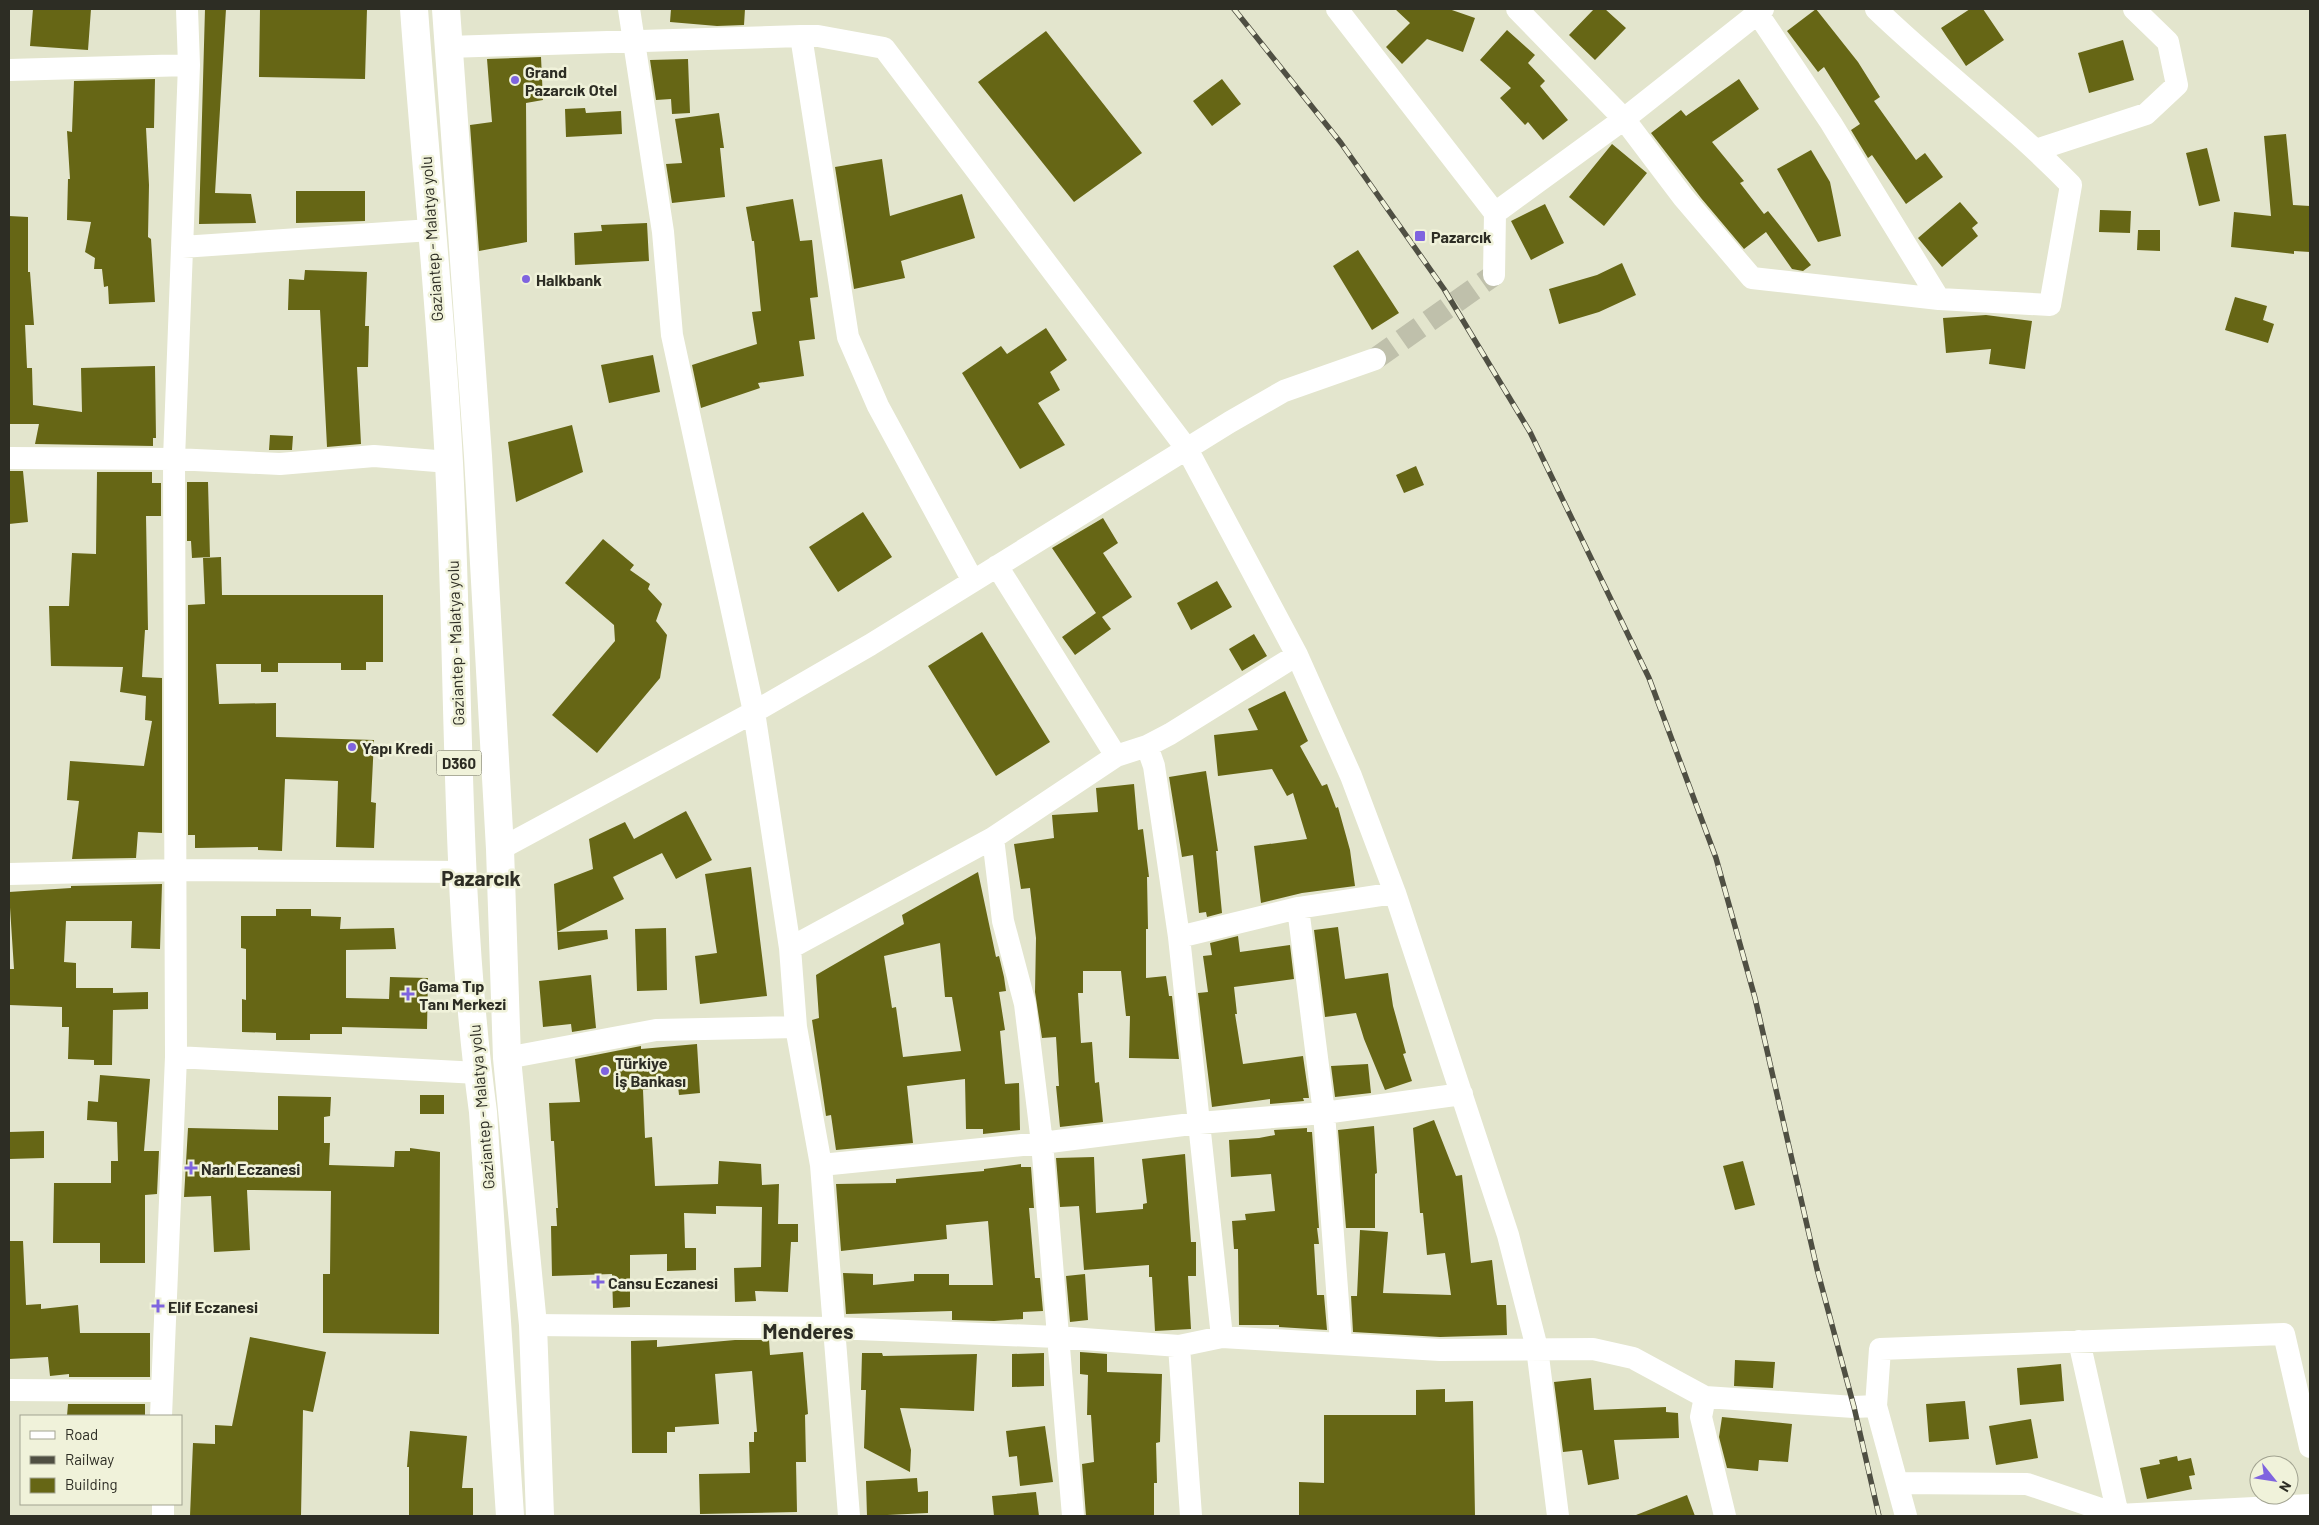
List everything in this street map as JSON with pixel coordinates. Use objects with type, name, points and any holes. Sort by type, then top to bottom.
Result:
[{"type":"highway","name":"Gaziantep - Malatya yolu","points":[[414,9],[449,462],[463,872],[478,1073],[483,1112],[510,1516]]},
{"type":"highway","name":"Gaziantep - Malatya yolu","points":[[446,9],[478,456],[500,849],[507,1058],[533,1325],[540,1516]]},
{"type":"street","points":[[161,1415],[176,1057],[174,460],[189,64],[187,9]]},
{"type":"street","points":[[629,9],[663,232],[672,335],[754,712],[790,948],[796,1027],[821,1165],[833,1328],[848,1478],[849,1516]]},
{"type":"street","points":[[1337,9],[1495,213],[1494,275]]},
{"type":"street","points":[[1517,9],[1624,119],[1683,197],[1752,278],[1939,299],[2050,305],[2070,185],[2036,150],[1922,54],[1876,9]]},
{"type":"street","points":[[2036,150],[2146,114],[2177,85],[2168,42],[2134,9]]},
{"type":"street","points":[[1495,213],[1624,119],[1761,11],[1939,299]]},
{"type":"street","points":[[801,36],[848,337],[878,406],[973,581]]},
{"type":"street","points":[[448,47],[818,36],[884,48],[1187,449],[1297,655],[1351,776],[1396,893],[1508,1235],[1537,1348],[1558,1516]]},
{"type":"street","points":[[9,70],[189,64]]},
{"type":"street","points":[[182,247],[431,230]]},
{"type":"street","points":[[500,849],[754,712],[870,645],[1284,391],[1375,359]]},
{"type":"street","points":[[9,458],[174,460],[280,464],[374,456],[449,462]]},
{"type":"street","points":[[997,566],[1116,756]]},
{"type":"street","points":[[790,948],[993,838],[1116,756],[1147,746],[1297,655]]},
{"type":"street","points":[[1147,746],[1154,766],[1179,937],[1222,1337]]},
{"type":"street","points":[[993,838],[1003,921],[1025,1004],[1042,1143],[1073,1516]]},
{"type":"street","points":[[9,874],[175,870],[463,872]]},
{"type":"street","points":[[1179,937],[1298,908],[1396,893]]},
{"type":"street","points":[[1298,908],[1324,1114],[1341,1342]]},
{"type":"street","points":[[507,1058],[656,1030],[796,1027]]},
{"type":"street","points":[[176,1057],[478,1073]]},
{"type":"street","points":[[821,1165],[1042,1143],[1199,1123],[1324,1114],[1462,1094]]},
{"type":"street","points":[[533,1325],[833,1328],[1057,1337],[1179,1346],[1222,1337],[1341,1342],[1440,1350],[1594,1349],[1633,1358],[1705,1397],[1854,1407],[1876,1406]]},
{"type":"street","points":[[1906,1516],[1876,1406],[1880,1349],[2284,1334],[2310,1447]]},
{"type":"street","points":[[2079,1342],[2118,1516]]},
{"type":"street","points":[[1179,1346],[1191,1516]]},
{"type":"street","points":[[9,1390],[161,1391]]},
{"type":"street","points":[[1705,1397],[1701,1417],[1724,1516]]},
{"type":"street","points":[[1897,1483],[2027,1484],[2118,1516],[2310,1505]]},
{"type":"building","points":[[33,9],[91,9],[88,50],[30,46]]},
{"type":"building","points":[[205,9],[226,9],[215,193],[251,194],[256,223],[199,224]]},
{"type":"building","points":[[260,9],[367,9],[365,79],[259,77]]},
{"type":"building","points":[[671,9],[745,9],[744,25],[717,26],[670,22]]},
{"type":"building","points":[[1395,9],[1449,9],[1475,18],[1463,52],[1427,39],[1402,64],[1386,47],[1410,23]]},
{"type":"building","points":[[1594,9],[1605,9],[1626,28],[1595,60],[1569,35]]},
{"type":"building","points":[[1816,9],[1858,62],[1880,97],[1874,101],[1916,160],[1925,153],[1943,177],[1906,204],[1872,155],[1868,158],[1851,130],[1860,124],[1824,67],[1818,72],[1787,31]]},
{"type":"building","points":[[1970,9],[1983,9],[2004,40],[1966,66],[1941,28]]},
{"type":"building","points":[[1507,30],[1535,55],[1528,63],[1545,81],[1540,86],[1568,120],[1543,140],[1528,122],[1525,125],[1500,98],[1511,88],[1480,60]]},
{"type":"building","points":[[1046,31],[1142,153],[1074,202],[978,82]]},
{"type":"building","points":[[2123,40],[2134,80],[2089,93],[2078,53]]},
{"type":"building","points":[[541,57],[543,100],[526,103],[527,242],[479,251],[470,125],[492,122],[487,59]]},
{"type":"building","points":[[688,59],[690,113],[672,114],[671,99],[656,100],[650,60]]},
{"type":"building","points":[[155,79],[154,128],[146,128],[149,185],[148,237],[151,239],[155,302],[109,304],[108,286],[104,287],[102,269],[94,269],[95,258],[85,252],[91,222],[67,220],[68,179],[70,179],[67,131],[72,132],[74,81]]},
{"type":"building","points":[[1222,79],[1241,104],[1212,126],[1193,101]]},
{"type":"building","points":[[1739,79],[1759,109],[1712,142],[1744,181],[1740,183],[1764,214],[1768,211],[1811,265],[1803,271],[1792,269],[1766,232],[1744,249],[1701,198],[1651,133],[1681,110],[1686,116]]},
{"type":"building","points":[[585,108],[586,113],[621,111],[622,134],[566,137],[565,109]]},
{"type":"building","points":[[719,113],[724,148],[720,148],[725,197],[672,203],[666,164],[682,163],[675,119]]},
{"type":"building","points":[[2286,134],[2293,205],[2310,206],[2310,252],[2294,251],[2294,254],[2231,247],[2234,212],[2271,216],[2264,136]]},
{"type":"building","points":[[1612,144],[1647,173],[1604,226],[1569,197]]},
{"type":"building","points":[[2207,148],[2220,201],[2199,206],[2186,153]]},
{"type":"building","points":[[1811,150],[1830,182],[1841,236],[1818,242],[1777,169]]},
{"type":"building","points":[[882,159],[890,216],[962,194],[975,238],[901,261],[905,278],[854,289],[835,167]]},
{"type":"building","points":[[296,191],[365,191],[365,221],[296,223]]},
{"type":"building","points":[[793,199],[800,241],[812,240],[818,297],[810,298],[815,339],[799,341],[804,376],[758,383],[760,388],[701,408],[692,365],[757,344],[752,312],[761,311],[754,241],[752,241],[746,207]]},
{"type":"building","points":[[1960,202],[1978,223],[1972,228],[1978,236],[1942,267],[1918,238]]},
{"type":"building","points":[[1545,204],[1564,243],[1531,260],[1511,221]]},
{"type":"building","points":[[2100,210],[2131,211],[2130,233],[2099,232]]},
{"type":"building","points":[[9,216],[28,217],[28,272],[30,272],[34,325],[25,325],[27,368],[32,368],[33,405],[82,412],[81,368],[155,366],[156,438],[153,438],[153,446],[35,444],[39,424],[9,424]]},
{"type":"building","points":[[647,223],[649,261],[575,265],[574,233],[602,231],[601,225]]},
{"type":"building","points":[[2138,230],[2160,230],[2160,251],[2137,250]]},
{"type":"building","points":[[1358,250],[1399,313],[1372,330],[1333,266]]},
{"type":"building","points":[[1622,263],[1636,295],[1599,312],[1559,324],[1549,289],[1597,275]]},
{"type":"building","points":[[305,270],[367,272],[365,326],[369,326],[368,367],[357,367],[361,444],[327,447],[320,310],[288,310],[289,279],[304,280]]},
{"type":"building","points":[[2235,297],[2267,306],[2263,320],[2274,324],[2268,343],[2225,330]]},
{"type":"building","points":[[1986,315],[2032,321],[2025,369],[1989,364],[1991,349],[1946,353],[1943,318]]},
{"type":"building","points":[[1046,328],[1067,360],[1050,372],[1060,390],[1038,403],[1065,445],[1020,469],[962,373],[1001,346],[1007,354]]},
{"type":"building","points":[[653,355],[660,392],[609,403],[601,365]]},
{"type":"building","points":[[572,425],[583,472],[516,502],[508,442]]},
{"type":"building","points":[[270,435],[293,436],[292,450],[269,450]]},
{"type":"building","points":[[1416,466],[1424,485],[1404,493],[1396,475]]},
{"type":"building","points":[[9,471],[23,471],[28,522],[9,524]]},
{"type":"building","points":[[97,472],[152,472],[152,483],[161,483],[161,516],[146,516],[148,630],[145,630],[142,677],[162,678],[162,833],[138,832],[136,858],[72,859],[79,801],[67,800],[70,761],[144,766],[152,721],[145,720],[146,696],[120,692],[123,667],[51,666],[49,606],[69,606],[72,553],[96,554]]},
{"type":"building","points":[[187,482],[208,482],[210,557],[192,558],[191,541],[187,541]]},
{"type":"building","points":[[863,512],[892,557],[838,592],[809,547]]},
{"type":"building","points":[[1103,518],[1118,543],[1103,553],[1132,597],[1102,617],[1111,629],[1075,655],[1062,637],[1096,613],[1052,548]]},
{"type":"building","points":[[603,539],[634,565],[630,570],[650,584],[648,589],[662,604],[656,621],[667,635],[660,678],[597,753],[552,715],[615,641],[614,625],[565,583]]},
{"type":"building","points":[[221,557],[222,595],[383,595],[383,662],[366,662],[366,670],[341,670],[341,663],[278,663],[278,672],[261,672],[261,664],[216,664],[219,704],[276,703],[276,737],[374,740],[371,802],[376,803],[374,848],[336,847],[338,781],[285,779],[282,851],[258,850],[258,847],[195,848],[195,835],[188,835],[188,605],[205,604],[203,558]]},
{"type":"building","points":[[1217,581],[1232,607],[1191,630],[1177,603]]},
{"type":"building","points":[[982,632],[1050,742],[996,776],[928,666]]},
{"type":"building","points":[[1254,634],[1267,656],[1242,671],[1229,649]]},
{"type":"building","points":[[1285,691],[1308,741],[1300,746],[1322,786],[1327,784],[1336,808],[1338,807],[1350,850],[1355,886],[1302,893],[1261,903],[1254,846],[1307,839],[1293,793],[1287,796],[1272,769],[1218,776],[1214,735],[1258,730],[1248,709]]},
{"type":"building","points":[[1206,771],[1218,851],[1216,851],[1222,913],[1207,917],[1206,912],[1199,913],[1193,855],[1182,857],[1169,777]]},
{"type":"building","points":[[1134,784],[1138,830],[1143,829],[1149,877],[1147,877],[1148,929],[1146,929],[1146,978],[1166,976],[1169,996],[1172,996],[1179,1059],[1129,1058],[1130,1016],[1126,1016],[1121,971],[1083,971],[1083,993],[1078,993],[1081,1043],[1092,1042],[1095,1083],[1099,1082],[1103,1122],[1060,1127],[1056,1086],[1059,1086],[1056,1037],[1042,1038],[1035,992],[1036,938],[1030,888],[1021,889],[1014,844],[1054,838],[1052,815],[1098,812],[1096,788]]},
{"type":"building","points":[[686,811],[712,860],[676,879],[662,853],[613,877],[624,899],[557,932],[607,930],[608,939],[558,950],[554,884],[593,869],[589,839],[625,822],[634,839]]},
{"type":"building","points":[[751,867],[767,996],[700,1004],[695,956],[717,953],[705,874]]},
{"type":"building","points":[[978,872],[996,957],[999,956],[1004,977],[1006,991],[999,992],[1005,1030],[1000,1031],[1005,1084],[1019,1083],[1020,1130],[983,1134],[983,1129],[966,1129],[965,1079],[907,1086],[913,1143],[836,1150],[831,1115],[826,1116],[812,1020],[819,1018],[816,975],[904,924],[902,915]],"holes":[[[940,943],[945,997],[952,997],[961,1051],[903,1057],[896,1007],[892,1008],[884,956]]]},
{"type":"building","points":[[162,884],[160,949],[131,948],[132,921],[66,921],[64,962],[76,963],[76,988],[113,988],[113,993],[148,992],[148,1009],[113,1010],[112,1065],[94,1065],[94,1060],[68,1059],[69,1027],[62,1027],[62,1007],[9,1005],[9,969],[14,969],[9,892],[71,888],[71,886]]},
{"type":"building","points":[[276,909],[311,909],[311,916],[341,917],[340,929],[394,928],[396,949],[346,950],[346,998],[389,999],[390,977],[428,978],[427,1029],[342,1027],[342,1034],[310,1034],[310,1040],[276,1040],[276,1033],[242,1032],[242,999],[246,1000],[246,949],[241,948],[241,916],[276,916]]},
{"type":"building","points":[[1338,927],[1345,979],[1388,973],[1393,1006],[1406,1053],[1403,1054],[1412,1081],[1385,1090],[1364,1039],[1356,1013],[1325,1017],[1314,930]]},
{"type":"building","points":[[666,928],[667,990],[637,991],[635,929]]},
{"type":"building","points":[[1238,936],[1240,952],[1290,945],[1294,979],[1234,987],[1237,1014],[1235,1014],[1243,1064],[1303,1056],[1309,1098],[1303,1098],[1304,1101],[1270,1104],[1270,1099],[1212,1107],[1198,993],[1208,992],[1203,956],[1212,955],[1210,943]]},
{"type":"building","points":[[591,975],[596,1028],[572,1032],[571,1024],[543,1027],[539,981]]},
{"type":"building","points":[[697,1044],[700,1093],[679,1095],[678,1086],[643,1090],[645,1138],[652,1137],[655,1186],[718,1184],[719,1161],[761,1164],[762,1185],[779,1184],[778,1224],[798,1224],[798,1242],[791,1242],[788,1292],[755,1291],[756,1301],[735,1302],[734,1268],[761,1267],[762,1207],[716,1206],[716,1214],[684,1213],[685,1248],[696,1248],[696,1270],[667,1271],[667,1254],[630,1255],[630,1307],[613,1308],[612,1274],[552,1276],[551,1226],[557,1226],[556,1208],[558,1208],[554,1141],[551,1141],[549,1103],[580,1102],[575,1059],[641,1046],[641,1049]]},
{"type":"building","points":[[1368,1064],[1371,1093],[1335,1097],[1331,1066]]},
{"type":"building","points":[[100,1075],[150,1079],[144,1151],[159,1151],[157,1194],[145,1195],[145,1263],[100,1263],[100,1243],[53,1243],[54,1183],[111,1183],[111,1161],[118,1161],[117,1122],[87,1120],[88,1101],[98,1102]]},
{"type":"building","points":[[420,1095],[444,1095],[444,1114],[420,1114]]},
{"type":"building","points":[[278,1096],[331,1097],[330,1116],[324,1117],[324,1143],[330,1143],[329,1165],[394,1167],[395,1151],[410,1151],[410,1148],[440,1152],[439,1334],[323,1333],[323,1274],[330,1274],[331,1191],[247,1190],[250,1250],[214,1252],[211,1196],[184,1197],[188,1128],[278,1130]]},
{"type":"building","points":[[1434,1120],[1456,1176],[1462,1175],[1471,1263],[1492,1260],[1497,1305],[1506,1305],[1507,1335],[1440,1337],[1353,1332],[1351,1296],[1357,1296],[1360,1230],[1388,1232],[1383,1293],[1451,1295],[1445,1253],[1427,1255],[1423,1213],[1420,1213],[1413,1128]]},
{"type":"building","points":[[1374,1126],[1377,1173],[1375,1174],[1375,1228],[1346,1228],[1338,1130]]},
{"type":"building","points":[[1307,1128],[1307,1132],[1312,1132],[1319,1228],[1317,1228],[1319,1244],[1314,1244],[1317,1295],[1324,1295],[1327,1330],[1279,1327],[1279,1325],[1239,1325],[1238,1249],[1234,1249],[1232,1221],[1246,1220],[1245,1214],[1275,1211],[1271,1174],[1231,1177],[1229,1140],[1275,1135],[1274,1130]]},
{"type":"building","points":[[44,1131],[44,1158],[9,1159],[9,1132]]},
{"type":"building","points":[[1185,1154],[1191,1242],[1196,1242],[1196,1276],[1188,1276],[1191,1329],[1155,1331],[1152,1277],[1149,1277],[1149,1265],[1084,1270],[1079,1206],[1060,1207],[1056,1158],[1094,1157],[1096,1213],[1143,1209],[1143,1204],[1147,1203],[1142,1159]]},
{"type":"building","points":[[1743,1161],[1755,1205],[1735,1210],[1723,1166]]},
{"type":"building","points":[[1021,1164],[1021,1167],[1031,1167],[1034,1208],[1029,1208],[1035,1278],[1040,1278],[1043,1311],[1023,1312],[1023,1319],[994,1321],[952,1320],[952,1311],[846,1314],[843,1273],[873,1274],[873,1285],[914,1281],[914,1274],[949,1274],[949,1285],[993,1285],[988,1221],[946,1225],[947,1239],[841,1251],[836,1184],[896,1183],[896,1179],[984,1171],[984,1169]]},
{"type":"building","points":[[9,1241],[23,1241],[26,1305],[41,1304],[41,1309],[78,1305],[80,1333],[150,1333],[150,1377],[69,1377],[69,1374],[50,1376],[48,1357],[9,1359]]},
{"type":"building","points":[[1085,1274],[1088,1320],[1070,1322],[1066,1276]]},
{"type":"building","points":[[250,1337],[326,1352],[313,1412],[303,1410],[301,1516],[190,1516],[193,1443],[215,1444],[215,1425],[232,1426]]},
{"type":"building","points":[[657,1340],[657,1347],[735,1340],[769,1340],[770,1355],[803,1352],[808,1414],[805,1415],[806,1462],[796,1462],[797,1512],[700,1514],[699,1474],[750,1473],[749,1442],[754,1442],[754,1432],[757,1432],[752,1371],[715,1374],[719,1424],[675,1427],[675,1432],[667,1432],[667,1453],[632,1453],[631,1341]]},
{"type":"building","points":[[1080,1352],[1107,1354],[1107,1372],[1162,1374],[1160,1442],[1156,1443],[1157,1483],[1154,1483],[1154,1516],[1086,1516],[1082,1464],[1094,1462],[1091,1415],[1087,1415],[1088,1375],[1080,1374]]},
{"type":"building","points":[[862,1353],[882,1353],[883,1356],[977,1354],[974,1411],[900,1408],[911,1450],[910,1472],[864,1448],[866,1390],[861,1390]]},
{"type":"building","points":[[1044,1353],[1044,1386],[1012,1387],[1012,1354]]},
{"type":"building","points":[[1735,1360],[1775,1362],[1773,1388],[1734,1386]]},
{"type":"building","points":[[2061,1364],[2064,1401],[2020,1405],[2017,1368]]},
{"type":"building","points":[[1591,1378],[1594,1410],[1666,1407],[1666,1412],[1678,1413],[1679,1438],[1614,1440],[1619,1479],[1588,1485],[1582,1450],[1563,1452],[1554,1382]]},
{"type":"building","points":[[1445,1389],[1445,1402],[1473,1401],[1475,1516],[1299,1516],[1299,1482],[1324,1483],[1324,1415],[1416,1415],[1416,1390]]},
{"type":"building","points":[[1965,1401],[1969,1439],[1929,1442],[1926,1404]]},
{"type":"building","points":[[68,1404],[145,1404],[145,1415],[67,1415]]},
{"type":"building","points":[[1722,1417],[1792,1424],[1788,1462],[1759,1460],[1758,1471],[1727,1468],[1719,1437]]},
{"type":"building","points":[[2031,1419],[2038,1458],[1996,1465],[1989,1426]]},
{"type":"building","points":[[1045,1426],[1053,1482],[1020,1486],[1017,1456],[1009,1457],[1006,1431]]},
{"type":"building","points":[[410,1431],[467,1436],[462,1488],[473,1488],[473,1516],[409,1516],[409,1467],[407,1467]]},
{"type":"building","points":[[2177,1456],[2178,1461],[2191,1458],[2195,1475],[2189,1476],[2192,1489],[2147,1499],[2140,1468],[2160,1464],[2159,1460]]},
{"type":"building","points":[[917,1478],[918,1492],[928,1491],[928,1513],[867,1516],[866,1481]]},
{"type":"building","points":[[1036,1492],[1039,1516],[994,1516],[992,1496]]},
{"type":"building","points":[[1687,1495],[1695,1516],[1636,1516],[1636,1515]]},
{"type":"tunnel","points":[[1375,359],[1494,275]]},
{"type":"railway","points":[[1234,9],[1341,143],[1444,289],[1530,432],[1649,678],[1716,858],[1755,998],[1817,1269],[1854,1407],[1879,1516]]},
{"type":"place","name":"Grand Pazarcık Otel","points":[[515,80]]},
{"type":"place","name":"Pazarcık","points":[[1420,236]]},
{"type":"place","name":"Halkbank","points":[[526,279]]},
{"type":"place","name":"Yapı Kredi","points":[[352,747]]},
{"type":"place","name":"Gama Tıp Tanı Merkezi","points":[[408,994]]},
{"type":"place","name":"Türkiye İş Bankası","points":[[605,1071]]},
{"type":"place","name":"Narlı Eczanesi","points":[[191,1168]]},
{"type":"place","name":"Cansu Eczanesi","points":[[598,1282]]},
{"type":"place","name":"Elif Eczanesi","points":[[158,1306]]},
{"type":"district","name":"Pazarcık","points":[[481,877]]},
{"type":"district","name":"Menderes","points":[[808,1330]]}]
